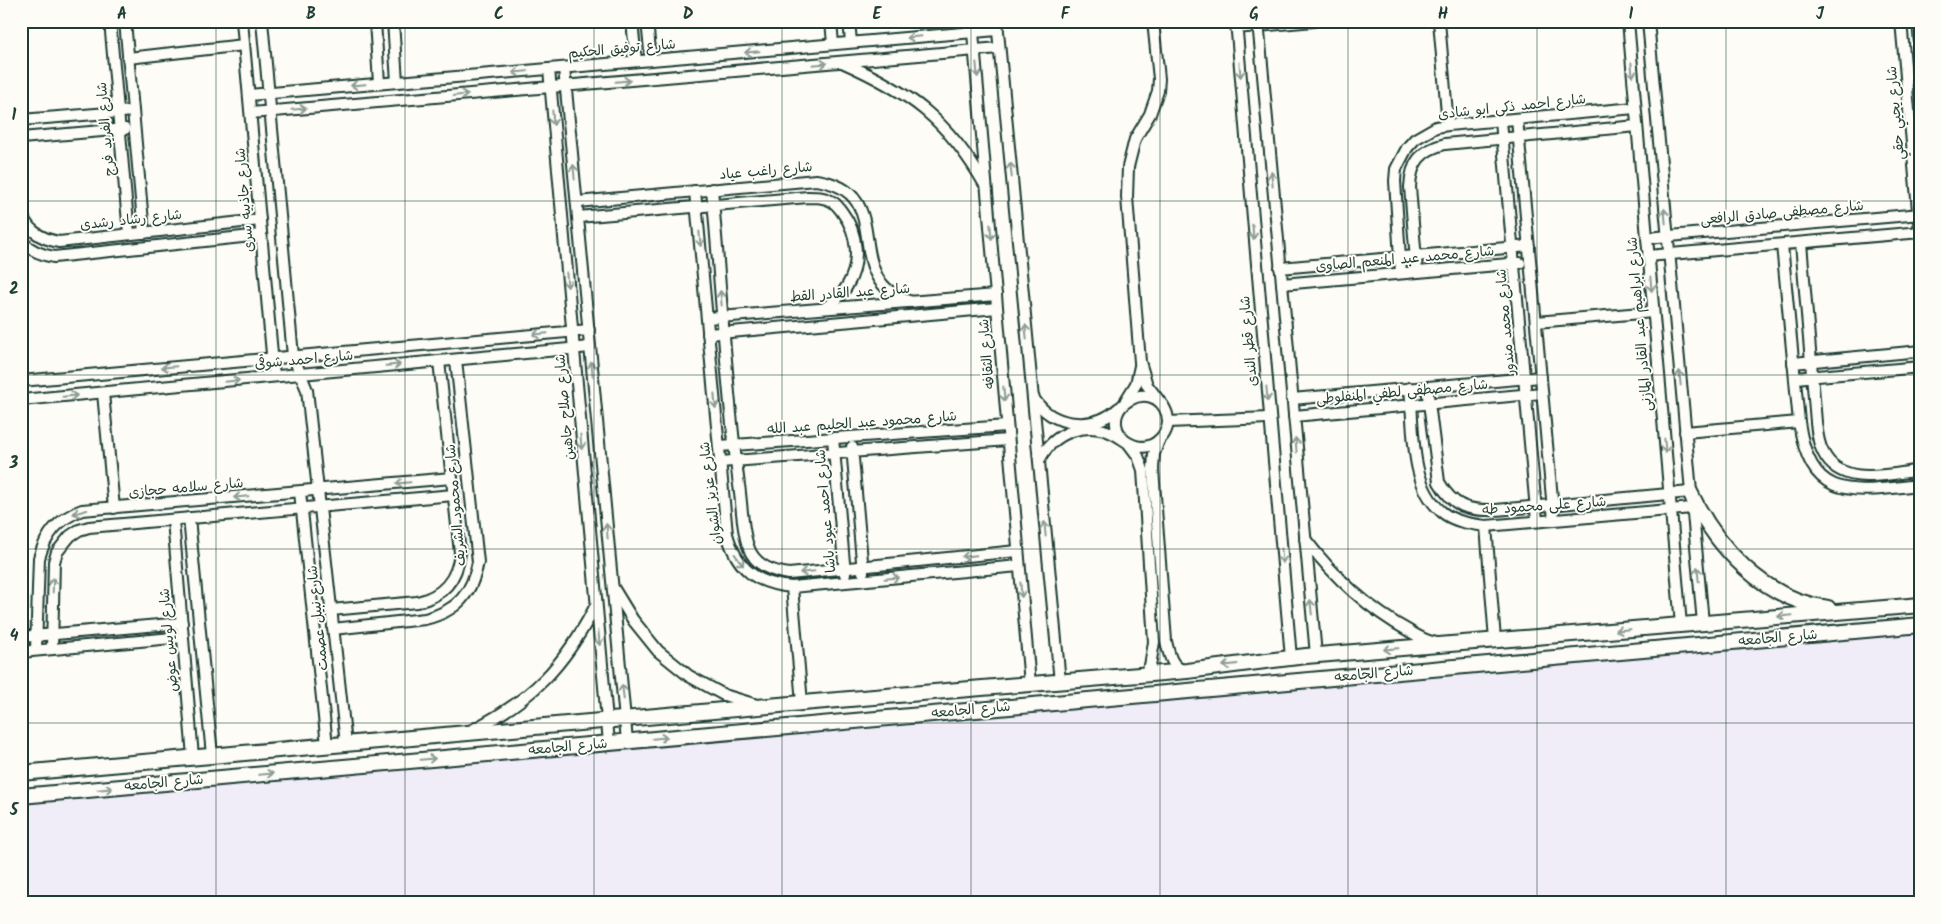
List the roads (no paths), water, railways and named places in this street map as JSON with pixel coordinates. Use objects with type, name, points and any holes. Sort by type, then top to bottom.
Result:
[{"type":"street","name":"شارع الفريد فرج","points":[[110,21],[129,234]]},
{"type":"street","name":"شارع الفريد فرج","points":[[125,21],[144,233]]},
{"type":"street","name":"شارع جاذبيه سرى","points":[[242,21],[274,376]]},
{"type":"street","points":[[262,21],[293,356],[301,374]]},
{"type":"street","points":[[375,21],[379,83]]},
{"type":"street","points":[[393,21],[397,82]]},
{"type":"street","points":[[632,21],[636,61]]},
{"type":"street","points":[[647,21],[651,60]]},
{"type":"street","points":[[831,21],[833,44]]},
{"type":"street","points":[[849,21],[852,42]]},
{"type":"street","points":[[1153,21],[1159,79],[1158,91],[1150,114],[1135,139],[1128,167],[1127,197],[1140,362],[1147,385],[1161,403],[1166,412],[1168,422],[1154,454],[1153,469],[1166,641],[1173,664],[1177,669],[1187,671],[1188,691]]},
{"type":"street","points":[[1236,25],[1314,21]]},
{"type":"street","points":[[1439,21],[1448,125]]},
{"type":"street","name":"شارع ابراهيم عبد القادر المازنى","points":[[1628,21],[1681,625]]},
{"type":"street","points":[[1648,21],[1703,623]]},
{"type":"street","name":"شارع يحيي حقي","points":[[1901,21],[1921,232]]},
{"type":"street","points":[[1918,21],[1921,56]]},
{"type":"street","points":[[1258,24],[1316,656]]},
{"type":"street","name":"شارع قطر الندى","points":[[1236,25],[1290,658]]},
{"type":"street","points":[[997,26],[1060,682]]},
{"type":"street","name":"شارع توفيق الحكيم","points":[[249,95],[833,44],[973,27],[997,26]]},
{"type":"street","name":"شارع الثقافه","points":[[973,27],[1030,684]]},
{"type":"street","points":[[128,58],[244,45]]},
{"type":"street","points":[[251,113],[999,48]]},
{"type":"street","points":[[841,62],[872,75],[928,111],[951,134],[971,160],[988,189]]},
{"type":"street","points":[[564,68],[627,741]]},
{"type":"street","name":"شارع صلاح جاهين","points":[[549,69],[609,743]]},
{"type":"street","name":"شارع احمد ذكى ابو شادى","points":[[1400,273],[1395,181],[1400,158],[1415,139],[1436,127],[1448,125],[1635,108]]},
{"type":"street","points":[[21,120],[133,111]]},
{"type":"street","points":[[1517,119],[1554,520]]},
{"type":"street","name":"شارع محمد مندور","points":[[1501,120],[1537,522]]},
{"type":"street","points":[[1417,272],[1410,175],[1415,163],[1433,147],[1503,138],[1637,126]]},
{"type":"street","points":[[21,138],[134,128]]},
{"type":"street","name":"شارع راغب عياد","points":[[577,202],[816,180],[832,182],[847,190],[858,203],[864,219],[872,265],[877,279],[886,290],[898,298],[912,302]]},
{"type":"street","name":"شارع عزيز الشوان","points":[[712,189],[736,461],[746,538],[751,552],[761,564],[774,572],[789,574],[1018,551]]},
{"type":"street","name":"شارع عزيز الشوان","points":[[695,191],[727,534],[731,549],[739,562],[762,581],[777,586],[792,587],[1019,566]]},
{"type":"street","points":[[578,217],[808,196],[821,197],[833,202],[851,227],[856,242],[857,257],[854,272],[847,286],[838,298],[825,308]]},
{"type":"street","name":"شارع رشاد رشدى","points":[[21,209],[28,225],[36,234],[47,240],[59,242],[260,220]]},
{"type":"street","name":"شارع مصطفى صادق الرافعى","points":[[1646,238],[1920,214]]},
{"type":"street","points":[[1648,256],[1921,232]]},
{"type":"street","points":[[21,241],[26,247],[42,255],[54,257],[261,235]]},
{"type":"street","points":[[82,240],[83,255]]},
{"type":"street","points":[[1800,243],[1819,440],[1825,456],[1836,468],[1846,474],[1857,476],[1921,470]]},
{"type":"street","points":[[1782,244],[1799,422],[1802,444],[1807,458],[1814,470],[1825,480],[1838,487],[1860,490],[1921,485]]},
{"type":"street","name":"شارع محمد عبد المنعم الصاوى","points":[[1280,268],[1529,246]]},
{"type":"street","name":"شارع محمد عبد المنعم الصاوى","points":[[1282,284],[1530,262]]},
{"type":"street","name":"شارع عبد القادر القط","points":[[707,318],[996,295]]},
{"type":"street","name":"شارع عبد القادر القط","points":[[708,334],[997,308]]},
{"type":"street","points":[[1536,322],[1653,312]]},
{"type":"street","name":"شارع احمد شوقى","points":[[21,381],[589,330]]},
{"type":"street","name":"شارع احمد شوقى","points":[[21,400],[590,347]]},
{"type":"street","points":[[1793,363],[1921,351]]},
{"type":"street","name":"شارع محمود الشريف","points":[[333,629],[439,616],[462,600],[476,576],[478,562],[456,360]]},
{"type":"street","name":"شارع محمود الشريف","points":[[331,610],[417,602],[434,596],[448,586],[457,570],[460,553],[439,361]]},
{"type":"street","points":[[1140,362],[1136,384],[1122,404],[1117,414],[1116,424],[1119,433],[1138,456],[1143,470],[1154,642],[1150,666],[1143,675]]},
{"type":"street","points":[[1795,378],[1921,366]]},
{"type":"street","points":[[21,374],[33,380]]},
{"type":"street","name":"شارع نبيل عصمت","points":[[301,374],[307,390],[346,744]]},
{"type":"street","name":"شارع مصطفى لطفي المنفلوطى","points":[[1292,399],[1541,377]]},
{"type":"street","name":"شارع على محمود طه","points":[[1427,387],[1439,482],[1446,494],[1456,503],[1469,509],[1483,511],[1690,492]]},
{"type":"street","name":"شارع على محمود طه","points":[[1410,388],[1419,473],[1427,494],[1443,513],[1464,522],[1486,526],[1692,508]]},
{"type":"street","points":[[103,393],[114,508]]},
{"type":"street","name":"شارع مصطفى لطفي المنفلوطى","points":[[1294,416],[1542,393]]},
{"type":"street","points":[[1033,396],[1046,412],[1058,419],[1071,423],[1085,424],[1099,421],[1132,397],[1152,398],[1161,403]]},
{"type":"street","points":[[1168,422],[1269,418]]},
{"type":"street","points":[[1685,432],[1799,422]]},
{"type":"street","name":"شارع محمود عبد الحليم عبد الله","points":[[719,446],[1007,426]]},
{"type":"street","points":[[1039,462],[1042,454],[1053,441],[1076,429],[1102,429],[1127,442],[1145,447],[1159,440]]},
{"type":"street","points":[[852,437],[864,580]]},
{"type":"street","name":"شارع احمد عبود باشا","points":[[833,438],[846,582]]},
{"type":"street","name":"شارع محمود عبد الحليم عبد الله","points":[[720,462],[1008,440]]},
{"type":"street","name":"شارع سلامه حجازى","points":[[36,650],[39,558],[49,533],[69,515],[82,510],[452,478]]},
{"type":"street","name":"شارع نبيل عصمت","points":[[300,492],[327,745]]},
{"type":"street","points":[[1690,492],[1698,509],[1725,549],[1754,576],[1786,595],[1806,603],[1825,608],[1854,610]]},
{"type":"street","points":[[52,648],[54,562],[60,547],[70,536],[89,527],[454,495]]},
{"type":"street","points":[[209,499],[211,516]]},
{"type":"street","points":[[189,518],[212,756]]},
{"type":"street","name":"شارع لويس عوض","points":[[173,520],[193,757]]},
{"type":"street","points":[[1486,526],[1495,640]]},
{"type":"street","points":[[1304,538],[1328,567],[1369,606],[1399,626],[1431,643],[1448,644]]},
{"type":"street","points":[[613,586],[632,620],[645,636],[658,651],[689,676],[724,696],[763,706]]},
{"type":"street","points":[[792,587],[802,703]]},
{"type":"street","name":"شارع الجامعه","points":[[21,772],[763,706],[1143,675],[1290,658],[1448,644],[1921,605]]},
{"type":"street","points":[[467,733],[499,716],[529,694],[556,668],[572,646],[596,606]]},
{"type":"street","points":[[21,637],[182,622]]},
{"type":"street","name":"شارع الجامعه","points":[[21,796],[1921,625]]},
{"type":"street","points":[[21,652],[182,637]]},
{"type":"street","points":[[78,767],[80,791]]}]
